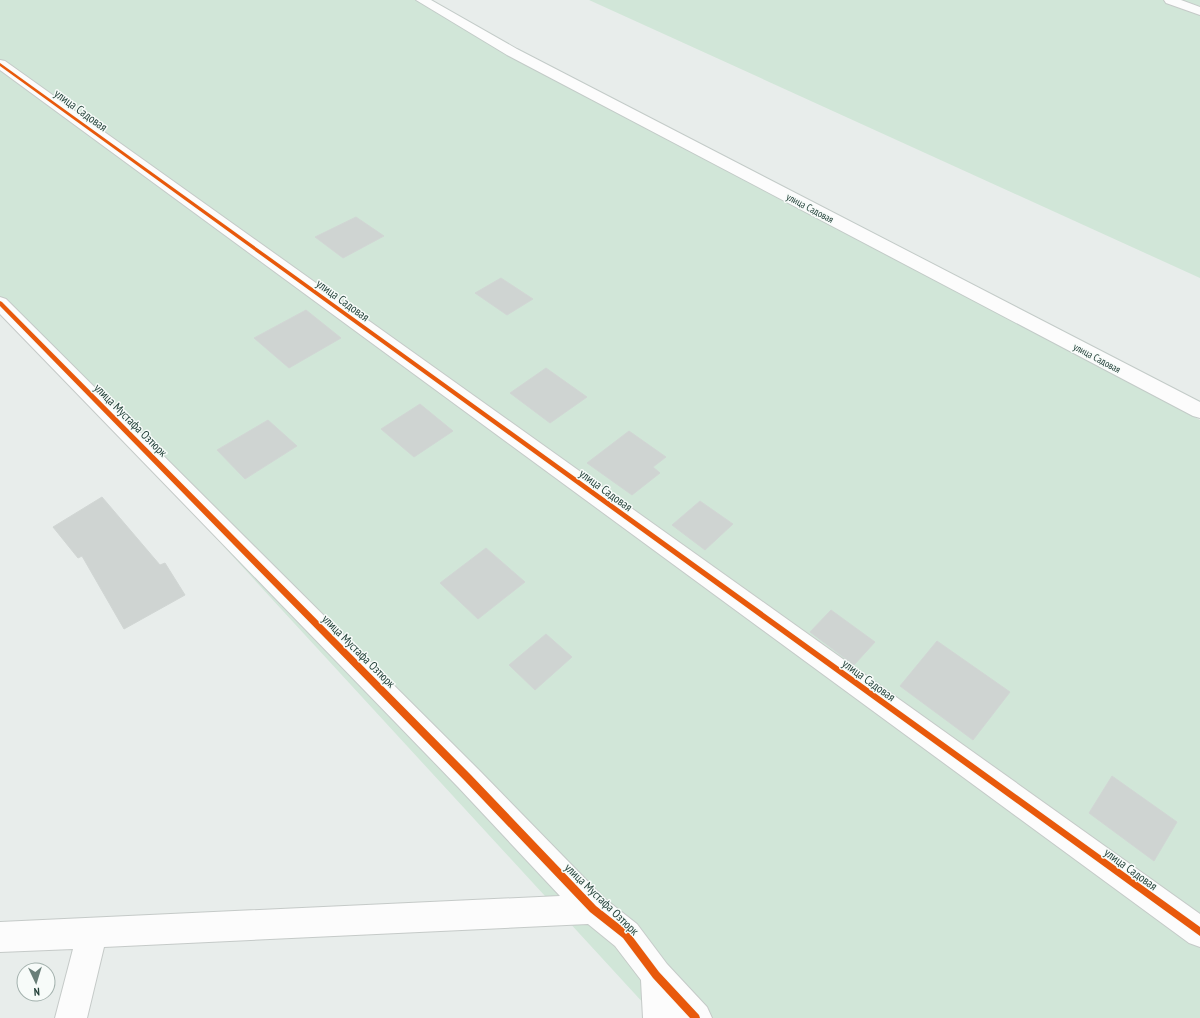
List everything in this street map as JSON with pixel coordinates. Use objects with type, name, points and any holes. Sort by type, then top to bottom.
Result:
[{"type":"street","name":"улица Садовая","points":[[422,0],[512,52],[1200,412]]},
{"type":"street","points":[[1170,0],[1200,11]]},
{"type":"street","name":"улица Садовая","points":[[0,64],[1200,932]]},
{"type":"street","name":"улица Мустафа Озтюрк","points":[[0,303],[468,778],[592,909],[626,935],[656,975],[696,1018]]},
{"type":"street","points":[[0,936],[592,909]]},
{"type":"street","points":[[71,1018],[93,932]]},
{"type":"street","points":[[656,975],[659,1018]]},
{"type":"green space","points":[[0,0],[424,0],[1200,420],[1200,1018],[657,1018],[0,303]]},
{"type":"green space","points":[[589,0],[1200,0],[1200,278]]},
{"type":"building","points":[[356,217],[384,236],[343,258],[315,237]]},
{"type":"building","points":[[501,278],[533,299],[507,315],[475,293]]},
{"type":"building","points":[[306,310],[341,338],[289,368],[254,338]]},
{"type":"building","points":[[546,368],[587,397],[550,423],[510,393]]},
{"type":"building","points":[[420,404],[453,431],[414,457],[381,429]]},
{"type":"building","points":[[268,420],[297,446],[245,479],[217,450]]},
{"type":"building","points":[[629,431],[666,457],[653,467],[660,473],[632,495],[587,463]]},
{"type":"building","points":[[102,497],[160,565],[165,563],[185,595],[124,629],[82,556],[78,558],[53,527]]},
{"type":"building","points":[[700,501],[733,524],[705,550],[672,525]]},
{"type":"building","points":[[486,548],[525,582],[478,619],[440,583]]},
{"type":"building","points":[[831,610],[875,642],[854,665],[810,632]]},
{"type":"building","points":[[546,634],[572,657],[535,690],[509,665]]},
{"type":"building","points":[[937,641],[1010,692],[973,740],[900,686]]},
{"type":"building","points":[[1112,776],[1177,822],[1154,861],[1089,813]]},
{"type":"cycle path","points":[[0,64],[1200,932]]},
{"type":"cycle path","points":[[0,303],[468,778],[593,909],[626,935],[656,975],[696,1018]]}]
